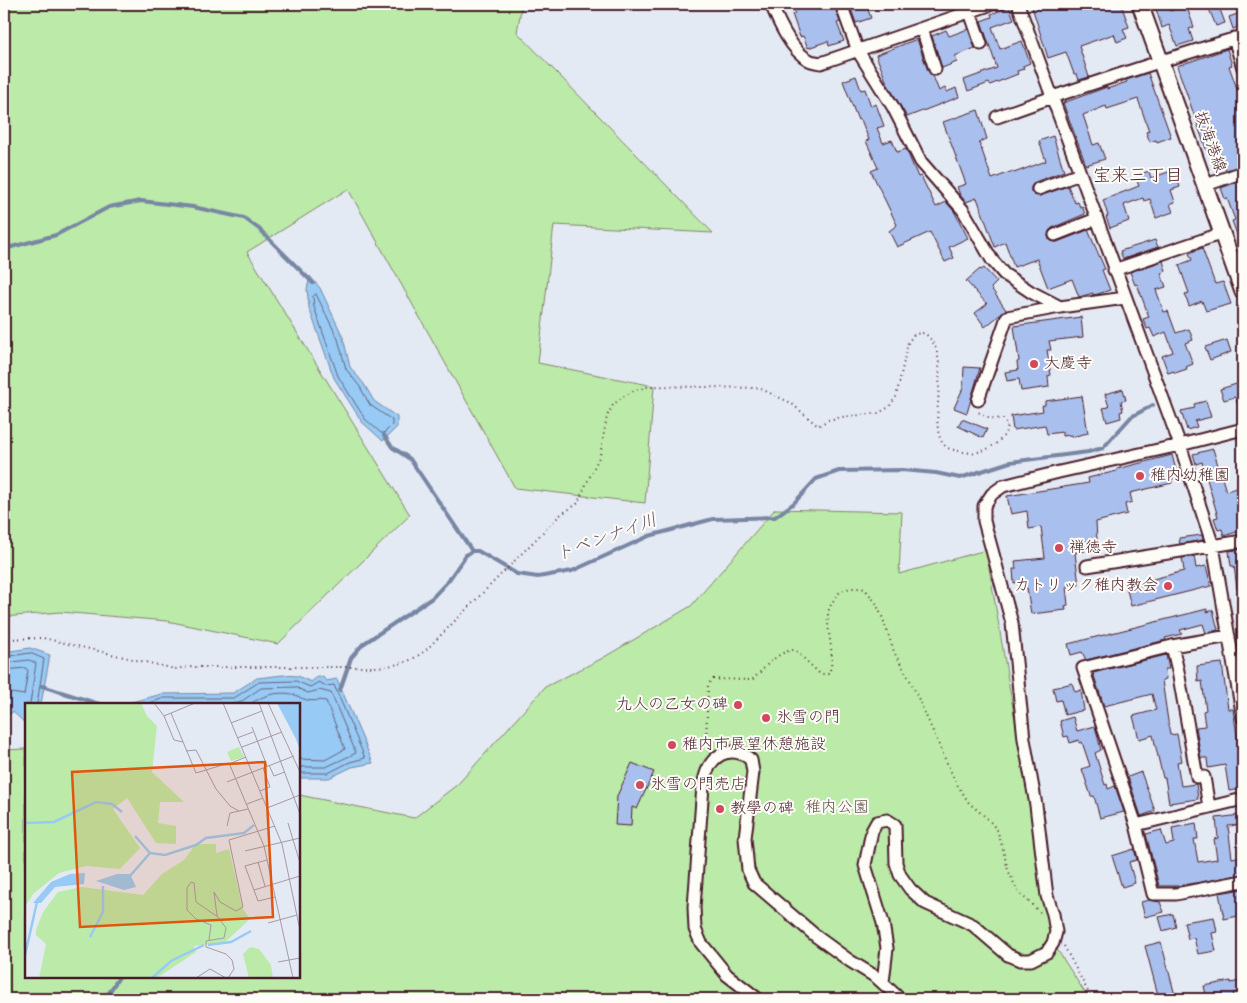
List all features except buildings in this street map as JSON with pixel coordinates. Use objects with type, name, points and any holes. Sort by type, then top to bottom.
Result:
[{"type":"main road","name":"抜海港線","points":[[1140,4],[1243,292]]},
{"type":"street","points":[[771,4],[782,29],[799,52],[810,60],[821,63],[992,4]]},
{"type":"street","points":[[841,4],[858,51],[893,107],[921,162],[963,210],[992,260],[1004,274],[1031,292],[1060,307]]},
{"type":"street","points":[[1018,4],[1114,270],[1180,445],[1213,546],[1243,718]]},
{"type":"street","points":[[970,12],[981,44]]},
{"type":"street","points":[[922,29],[935,69]]},
{"type":"street","points":[[997,118],[1052,97],[1238,37],[1243,68]]},
{"type":"street","points":[[1206,185],[1243,172]]},
{"type":"street","points":[[1038,189],[1080,174]]},
{"type":"street","points":[[1055,235],[1096,219]]},
{"type":"street","points":[[1114,270],[1223,233]]},
{"type":"street","points":[[978,400],[1007,317],[1125,298]]},
{"type":"street","points":[[883,982],[887,948],[883,923],[865,865],[872,831],[877,822],[887,820],[895,824],[896,863],[900,875],[910,889],[925,903],[973,925],[1008,955],[1020,960],[1038,958],[1047,952],[1053,943],[1056,932],[1047,896],[1036,805],[1024,739],[1012,622],[988,539],[984,521],[984,506],[992,494],[1003,486],[1243,429]]},
{"type":"street","points":[[1086,566],[1243,541]]},
{"type":"street","points":[[1229,636],[1172,646],[1083,668],[1136,825],[1153,894],[1176,894],[1243,881]]},
{"type":"street","points":[[1172,646],[1197,777],[1204,777],[1209,807]]},
{"type":"street","points":[[758,999],[727,975],[701,943],[695,929],[694,907],[703,786],[707,769],[719,755],[732,751],[744,754],[752,760],[753,772],[745,838],[748,870],[754,883],[817,937],[883,982],[900,999]]},
{"type":"street","points":[[1136,825],[1243,798]]},
{"type":"path","points":[[4,639],[43,638],[175,669],[189,667],[377,667],[407,663],[426,650],[560,515],[577,504],[600,455],[607,416],[613,405],[636,390],[650,386],[759,388],[791,403],[818,426],[828,420],[879,413],[889,407],[896,397],[908,343],[914,334],[924,333],[932,338],[938,355],[940,372],[939,436],[947,448],[963,453],[982,452],[999,442],[1004,436],[1008,426],[1003,420],[990,418],[978,413],[978,400]]},
{"type":"path","points":[[706,742],[708,684],[713,679],[752,680],[770,662],[790,650],[795,650],[820,674],[828,674],[831,665],[829,609],[836,596],[845,590],[865,589],[876,603],[894,652],[911,682],[955,781],[969,802],[997,830],[1008,870],[1018,892],[1042,914]]},
{"type":"path","points":[[1056,932],[1092,999]]},
{"type":"green space","points":[[4,4],[522,4],[517,32],[713,233],[554,225],[538,363],[654,386],[645,503],[515,488],[348,189],[247,252],[410,515],[278,644],[167,621],[60,612],[4,617]]},
{"type":"green space","name":"稚内公園","points":[[775,509],[902,512],[899,574],[986,550],[1053,943],[1089,999],[4,999],[4,750],[25,749],[25,978],[300,978],[300,795],[414,818],[458,784],[545,687],[601,659],[691,606]]},
{"type":"water","points":[[310,276],[320,288],[343,337],[350,367],[364,384],[374,401],[397,417],[397,427],[383,441],[362,422],[334,378],[309,308],[307,289]]},
{"type":"water","points":[[30,648],[50,655],[41,703],[25,703],[25,723],[13,712],[4,717],[4,652]]},
{"type":"water","points":[[283,675],[298,676],[311,682],[317,677],[323,677],[326,681],[337,679],[373,763],[352,767],[329,778],[300,778],[300,703],[128,703],[162,694],[233,693],[257,678]]},
{"type":"waterway","points":[[4,249],[56,235],[109,207],[141,201],[193,207],[244,218],[259,229],[313,283]]},
{"type":"waterway","name":"トベンナイ川","points":[[340,690],[351,658],[363,644],[432,598],[448,581],[466,555],[472,551],[478,551],[517,574],[538,577],[572,571],[649,536],[713,519],[775,517],[794,503],[816,479],[839,471],[902,470],[936,473],[960,478],[1010,462],[1088,452],[1103,448],[1131,417],[1153,405]]},
{"type":"waterway","points":[[384,435],[392,447],[410,459],[472,551]]},
{"type":"waterway","name":"トベンナイ川","points":[[42,686],[96,703]]},
{"type":"waterway","points":[[105,999],[118,978]]},
{"type":"place","name":"大慶寺","points":[[1034,364]]},
{"type":"place","name":"稚内幼稚園","points":[[1140,476]]},
{"type":"place","name":"禅徳寺","points":[[1059,548]]},
{"type":"place","name":"カトリック稚内教会","points":[[1168,586]]},
{"type":"place","name":"九人の乙女の碑","points":[[738,705]]},
{"type":"place","name":"氷雪の門","points":[[766,718]]},
{"type":"place","name":"稚内市展望休憩施設","points":[[672,745]]},
{"type":"place","name":"氷雪の門売店","points":[[640,785]]},
{"type":"place","name":"教學の碑","points":[[720,809]]},
{"type":"district","name":"宝来三丁目","points":[[1138,177]]}]
